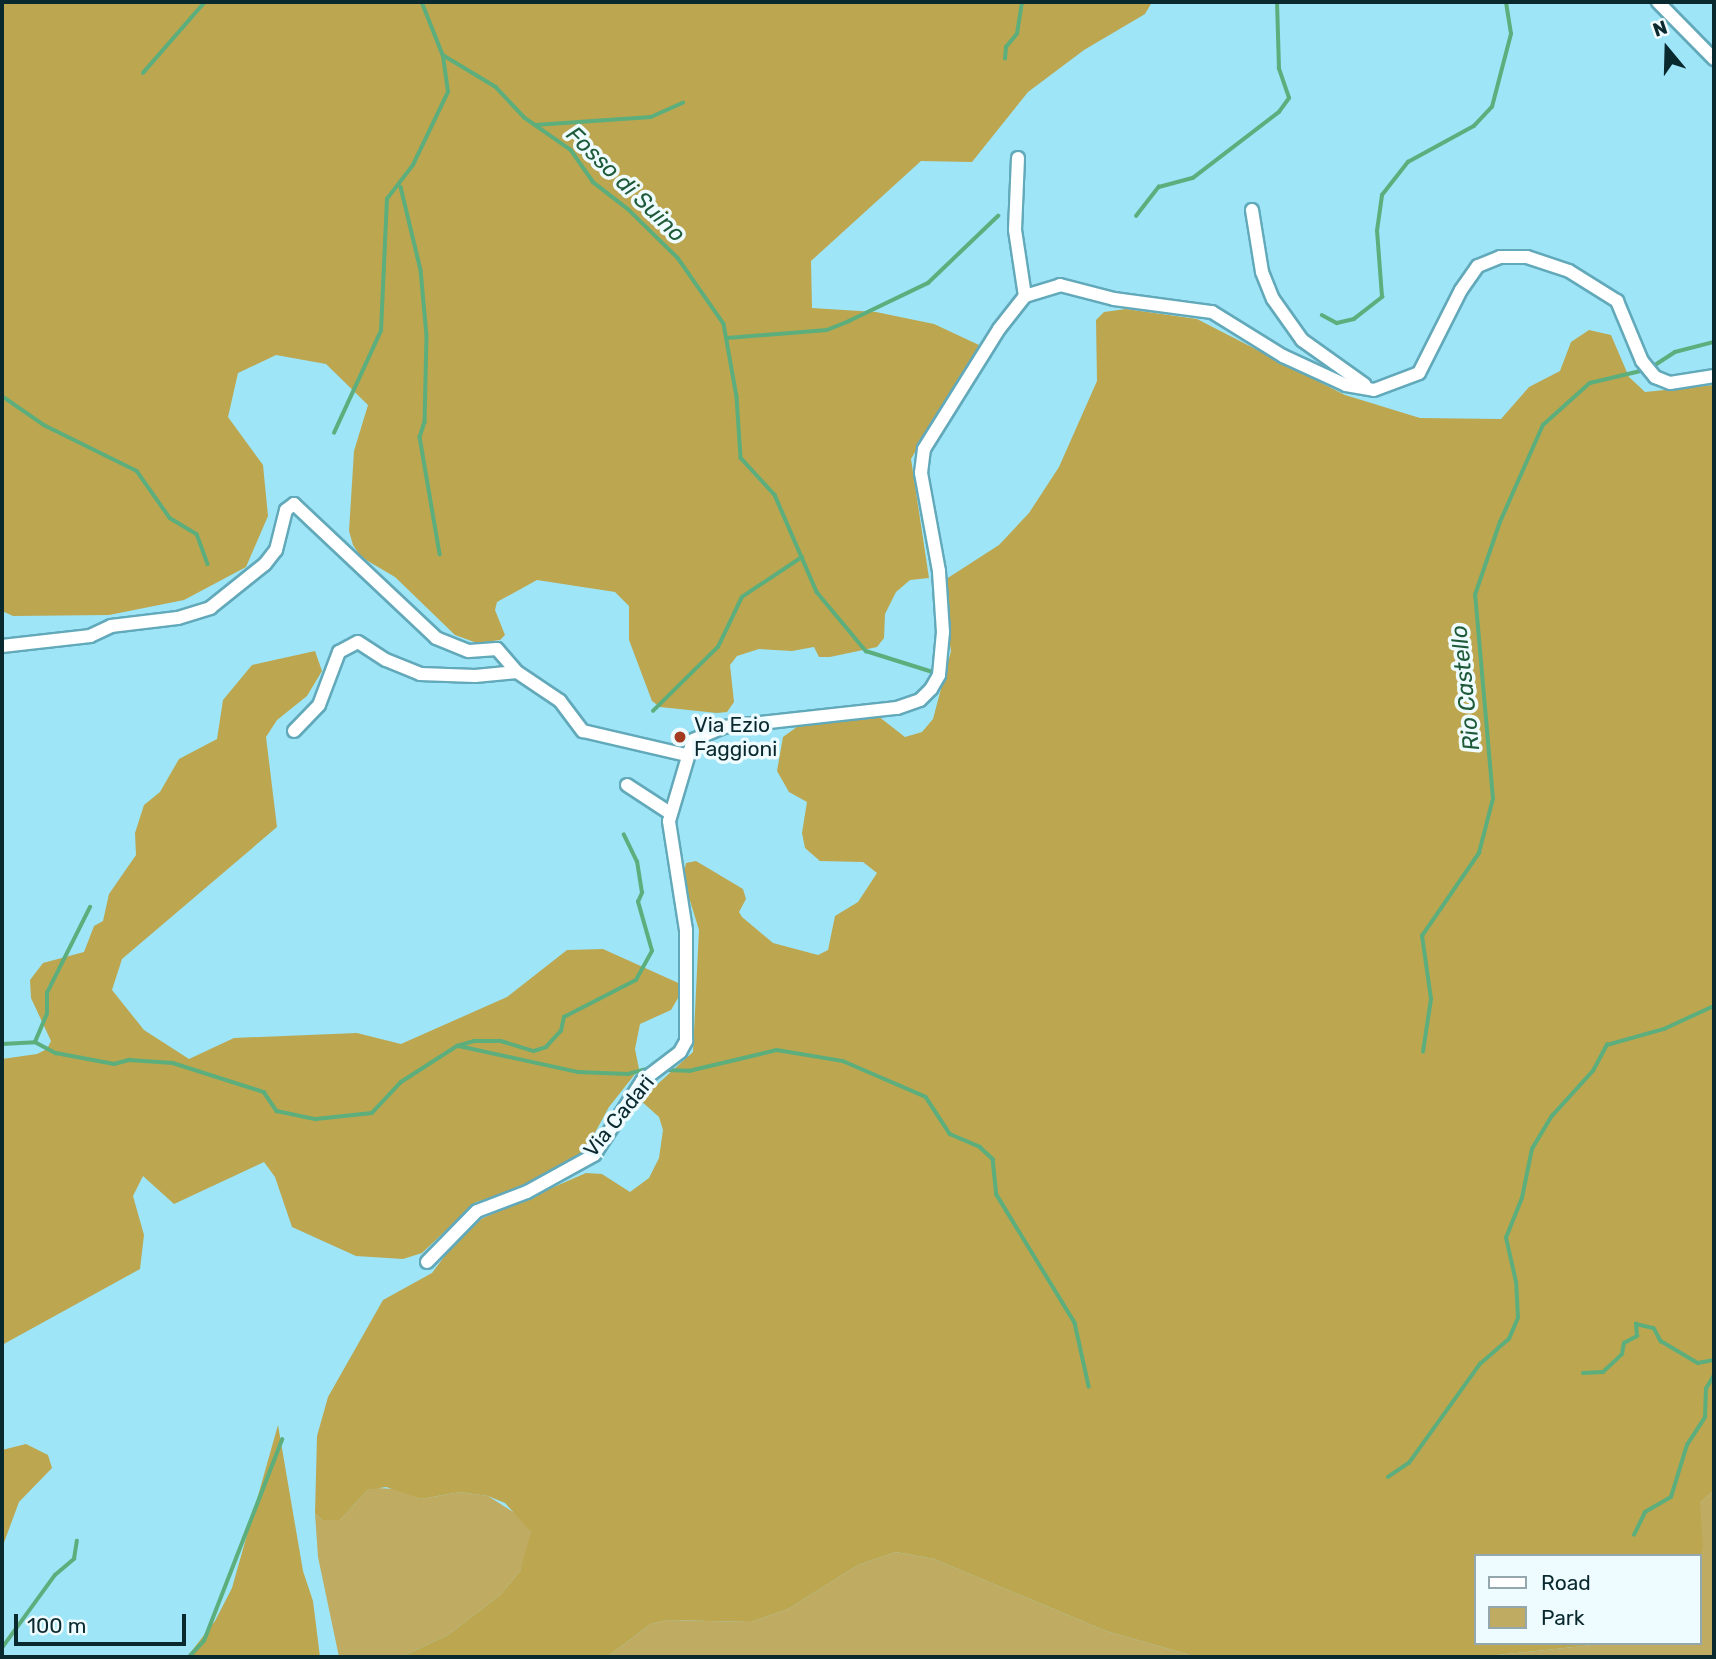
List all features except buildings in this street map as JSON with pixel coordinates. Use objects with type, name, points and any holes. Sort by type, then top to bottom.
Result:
[{"type":"street","points":[[1658,2],[1714,59]]},
{"type":"street","points":[[1018,158],[1015,230],[1025,296]]},
{"type":"street","points":[[1252,210],[1262,272],[1273,299],[1303,340],[1374,390]]},
{"type":"street","points":[[2,646],[90,636],[111,626],[178,618],[210,608],[265,564],[276,550],[286,510],[294,504],[436,638],[469,651],[497,649],[517,671],[560,701],[583,731],[686,755],[693,740],[711,730],[898,708],[920,699],[931,689],[939,675],[943,632],[939,572],[921,473],[924,449],[999,329],[1025,296],[1040,288],[1060,285],[1114,299],[1212,312],[1283,356],[1346,385],[1374,390],[1419,373],[1470,274],[1500,257],[1542,260],[1617,301],[1648,369],[1670,383],[1714,376]]},
{"type":"street","points":[[294,731],[318,705],[339,652],[353,642],[363,643],[386,660],[420,674],[475,676],[517,671]]},
{"type":"street","name":"Via Cadari","points":[[427,1262],[477,1211],[527,1192],[594,1155],[642,1081],[680,1052],[686,1041],[686,930],[670,813],[686,755]]},
{"type":"street","points":[[627,785],[670,813]]},
{"type":"green space","points":[[395,1489],[421,1499],[460,1492],[488,1496],[521,1517],[531,1532],[531,1542],[520,1571],[500,1595],[448,1635],[401,1657],[339,1657],[318,1557],[315,1513],[322,1520],[340,1520],[368,1490]]},
{"type":"green space","points":[[1714,1490],[1714,1657],[1478,1657],[1593,1645],[1702,1645],[1700,1503]]},
{"type":"green space","points":[[896,1552],[934,1559],[1106,1631],[1197,1657],[607,1657],[651,1624],[668,1620],[751,1622],[788,1609],[858,1565]]},
{"type":"shaded area","points":[[2,2],[1152,2],[1145,14],[1084,50],[1028,92],[972,162],[921,161],[811,261],[812,308],[876,312],[934,324],[979,345],[911,459],[929,578],[910,580],[896,592],[885,614],[884,638],[877,647],[830,657],[819,657],[814,647],[792,651],[759,649],[737,656],[730,665],[734,702],[727,712],[717,713],[660,707],[652,701],[629,640],[629,606],[615,592],[537,580],[497,602],[495,610],[505,635],[500,640],[477,643],[455,635],[395,577],[361,557],[353,545],[349,531],[354,451],[368,405],[326,364],[276,355],[238,373],[228,417],[263,465],[268,516],[246,567],[184,600],[109,615],[13,616],[2,611]]},
{"type":"shaded area","points":[[1126,309],[1197,319],[1345,395],[1420,418],[1501,419],[1529,387],[1560,371],[1571,342],[1589,330],[1611,335],[1629,377],[1645,392],[1714,385],[1714,1490],[1700,1503],[1703,1548],[1701,1554],[1474,1554],[1474,1645],[1593,1645],[1478,1657],[1197,1657],[1106,1631],[934,1559],[896,1552],[858,1565],[788,1609],[751,1622],[668,1620],[651,1624],[607,1657],[401,1657],[448,1635],[500,1595],[520,1571],[531,1532],[505,1503],[488,1496],[460,1492],[421,1499],[386,1487],[368,1490],[340,1520],[322,1520],[315,1513],[317,1436],[328,1397],[383,1300],[432,1273],[459,1237],[483,1218],[586,1173],[602,1174],[630,1192],[649,1178],[659,1158],[663,1130],[659,1117],[640,1100],[693,1052],[699,930],[683,878],[686,863],[696,861],[743,889],[746,899],[739,912],[773,943],[818,955],[828,950],[835,916],[858,902],[877,873],[863,862],[820,861],[805,848],[802,833],[807,802],[789,792],[777,771],[783,737],[801,724],[878,716],[905,737],[922,732],[933,719],[951,651],[940,583],[999,545],[1029,513],[1059,467],[1097,381],[1096,320],[1104,312]]},
{"type":"shaded area","points":[[315,651],[322,671],[307,696],[277,720],[266,737],[277,827],[122,959],[112,990],[144,1030],[189,1059],[234,1038],[357,1033],[401,1044],[507,997],[567,950],[603,949],[685,986],[671,1010],[640,1024],[635,1049],[639,1069],[609,1107],[585,1151],[515,1191],[476,1202],[422,1253],[403,1259],[356,1256],[292,1227],[275,1177],[264,1162],[174,1204],[143,1176],[133,1196],[144,1235],[140,1269],[2,1345],[2,1059],[37,1054],[47,1049],[51,1041],[31,998],[30,980],[43,963],[84,952],[94,926],[103,921],[109,894],[136,855],[135,833],[144,805],[160,792],[179,759],[217,739],[223,700],[252,665]]},
{"type":"shaded area","points":[[278,1425],[303,1571],[313,1601],[320,1657],[187,1657],[215,1621],[232,1588]]},
{"type":"shaded area","points":[[26,1444],[48,1455],[52,1468],[19,1502],[2,1548],[2,1450]]},
{"type":"waterway","points":[[143,73],[205,2]]},
{"type":"waterway","name":"Fosso di Suino","points":[[422,2],[443,55],[496,87],[525,118],[571,150],[593,182],[628,209],[678,258],[724,324],[737,397],[741,458],[775,495],[817,592],[866,651],[936,673]]},
{"type":"waterway","points":[[1005,59],[1006,47],[1017,34],[1022,2]]},
{"type":"waterway","points":[[1136,216],[1159,187],[1193,178],[1279,112],[1289,98],[1279,69],[1277,2]]},
{"type":"waterway","points":[[1322,315],[1337,323],[1354,319],[1382,297],[1377,231],[1382,195],[1408,162],[1474,126],[1492,107],[1511,34],[1506,2]]},
{"type":"waterway","points":[[334,433],[381,331],[387,199],[413,165],[448,92],[443,55]]},
{"type":"waterway","points":[[535,125],[651,117],[683,103]]},
{"type":"waterway","points":[[401,187],[421,270],[427,336],[425,422],[420,437],[440,554]]},
{"type":"waterway","points":[[727,338],[827,330],[849,321],[928,283],[998,216]]},
{"type":"waterway","name":"Rio Castello","points":[[1652,367],[1675,352],[1714,342]]},
{"type":"waterway","name":"Rio Castello","points":[[1423,1052],[1431,999],[1422,936],[1479,853],[1493,799],[1475,595],[1500,522],[1543,425],[1590,383],[1645,370]]},
{"type":"waterway","points":[[2,396],[44,425],[137,471],[170,518],[197,534],[208,564]]},
{"type":"waterway","points":[[653,711],[718,647],[742,597],[802,557]]},
{"type":"waterway","points":[[2,1044],[35,1042],[56,1053],[114,1064],[129,1060],[173,1063],[264,1092],[277,1111],[316,1119],[372,1113],[401,1082],[457,1046],[474,1041],[501,1041],[534,1051],[546,1047],[561,1031],[564,1017],[636,980],[652,951],[638,902],[642,893],[637,862],[624,835]]},
{"type":"waterway","points":[[35,1042],[47,1014],[47,993],[90,907]]},
{"type":"waterway","points":[[1388,1477],[1409,1463],[1480,1364],[1509,1339],[1518,1318],[1516,1282],[1506,1238],[1522,1198],[1532,1149],[1552,1116],[1593,1071],[1607,1045],[1664,1029],[1714,1006]]},
{"type":"waterway","points":[[459,1046],[578,1072],[628,1074],[651,1068]]},
{"type":"waterway","points":[[665,1070],[689,1071],[777,1050],[843,1061],[926,1097],[950,1134],[980,1147],[993,1159],[997,1195],[1075,1323],[1089,1386]]},
{"type":"waterway","points":[[1583,1373],[1603,1372],[1622,1354],[1624,1343],[1637,1336],[1636,1324],[1654,1328],[1661,1341],[1698,1363],[1714,1360]]},
{"type":"waterway","points":[[1634,1535],[1645,1512],[1671,1497],[1687,1445],[1705,1417],[1706,1389],[1714,1375]]},
{"type":"waterway","points":[[189,1657],[204,1641],[282,1440]]},
{"type":"waterway","points":[[2,1648],[55,1575],[74,1559],[77,1541]]},
{"type":"place","name":"Via Ezio Faggioni","points":[[680,737]]}]
